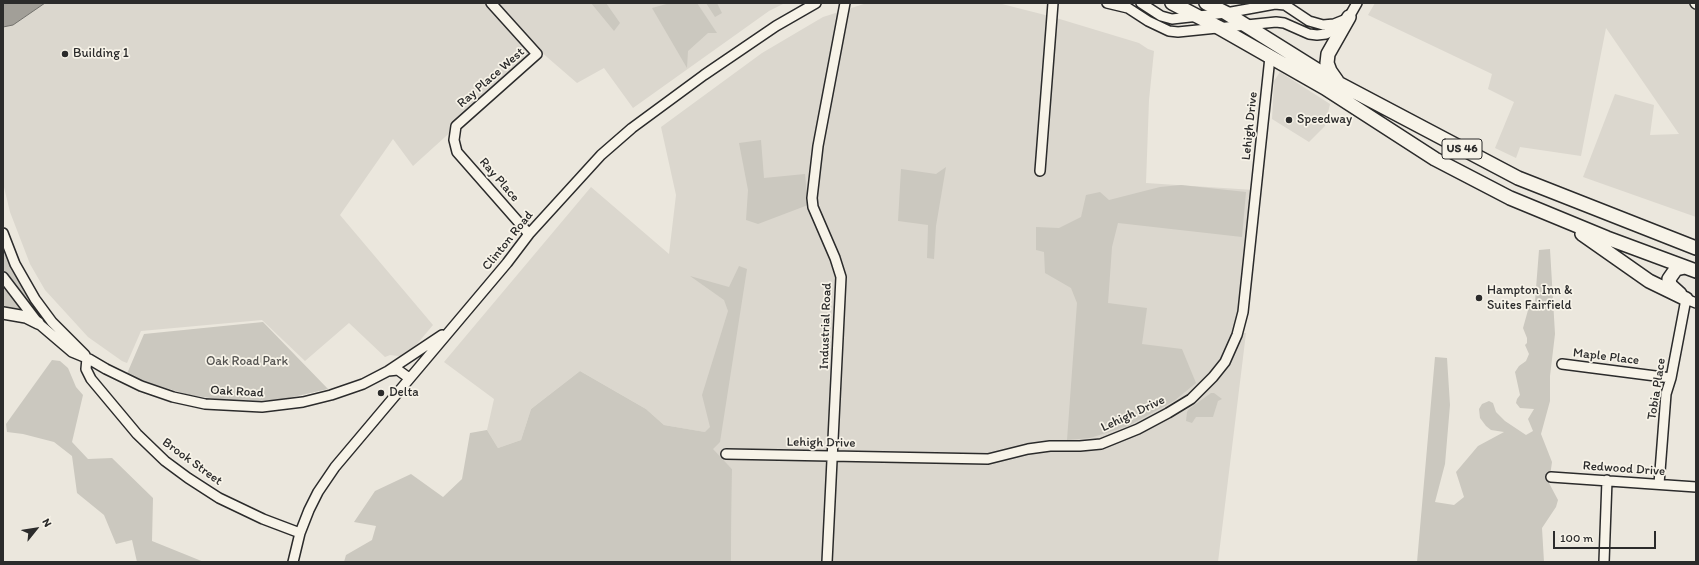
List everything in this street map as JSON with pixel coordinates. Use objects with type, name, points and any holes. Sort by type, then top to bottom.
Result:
[{"type":"highway","name":"US 46","points":[[1172,3],[1218,26],[1325,88],[1435,159],[1510,198],[1566,222],[1691,269]]},
{"type":"highway","name":"US 46","points":[[1206,3],[1226,13],[1338,83],[1518,178],[1696,248]]},
{"type":"highway","points":[[1338,83],[1330,71],[1327,63],[1328,54],[1349,17]]},
{"type":"highway","points":[[1566,222],[1649,281],[1691,301]]},
{"type":"highway","points":[[1691,269],[1676,269],[1669,279],[1670,285],[1691,301]]},
{"type":"main road","points":[[3,313],[26,317],[38,323]]},
{"type":"street","name":"Ray Place West","points":[[454,140],[456,126],[537,54],[490,3]]},
{"type":"street","name":"Clinton Road","points":[[293,562],[300,533],[318,492],[325,480],[448,331],[508,262],[529,234],[601,155],[632,128],[704,75],[776,26],[816,3]]},
{"type":"street","name":"Industrial Road","points":[[827,562],[841,277],[836,258],[813,207],[812,198],[818,146],[845,3]]},
{"type":"street","points":[[1040,171],[1053,3]]},
{"type":"street","points":[[1107,3],[1128,8],[1160,28],[1170,31],[1178,32],[1218,26],[1276,22],[1309,34],[1317,35],[1326,34],[1336,29],[1349,17],[1356,3]]},
{"type":"street","points":[[1141,3],[1161,16],[1172,19],[1226,13],[1245,6],[1285,6],[1309,21],[1323,25],[1334,24],[1349,17]]},
{"type":"street","name":"Lehigh Drive","points":[[726,454],[988,459],[1028,449],[1043,447],[1101,444],[1138,429],[1191,399],[1213,377],[1225,362],[1237,334],[1243,312],[1270,57]]},
{"type":"street","name":"Ray Place","points":[[454,140],[457,152],[529,234]]},
{"type":"street","name":"Oak Road","points":[[3,233],[15,264],[35,299],[52,322],[88,358]]},
{"type":"street","name":"Oak Road","points":[[3,277],[38,323],[72,352],[88,358],[123,378],[159,393],[206,404],[262,408],[303,402],[347,390],[388,371],[448,331]]},
{"type":"street","name":"Tobia Place","points":[[1659,484],[1666,394],[1691,301]]},
{"type":"street","name":"Brook Street","points":[[88,358],[86,369],[91,379],[137,434],[164,461],[219,498],[300,533]]},
{"type":"street","name":"Maple Place","points":[[1562,364],[1671,378]]},
{"type":"street","points":[[388,371],[398,370],[409,378]]},
{"type":"street","name":"Redwood Drive","points":[[1551,477],[1696,487]]},
{"type":"street","points":[[1604,562],[1607,480]]},
{"type":"shaded area","points":[[3,3],[45,3],[13,25],[3,27]]},
{"type":"shaded area","points":[[45,3],[785,3],[769,11],[633,108],[604,68],[577,83],[540,51],[413,166],[393,139],[340,215],[433,325],[406,357],[390,355],[385,357],[349,323],[305,361],[262,320],[141,331],[127,363],[88,337],[45,290],[30,264],[10,212],[3,183],[3,27],[13,25]]},
{"type":"shaded area","points":[[867,3],[998,3],[1053,17],[1139,43],[1154,51],[1149,100],[1146,183],[1254,190],[1236,333],[1246,333],[1218,562],[731,562],[732,469],[707,444],[704,432],[664,425],[646,409],[580,371],[531,409],[521,440],[498,448],[487,430],[494,399],[444,362],[591,187],[669,254],[676,195],[661,127],[762,53],[823,17]]},
{"type":"shaded area","points":[[1375,3],[1696,3],[1696,217],[1583,177],[1615,94],[1654,105],[1650,135],[1679,134],[1606,28],[1581,156],[1520,147],[1516,158],[1495,148],[1514,102],[1488,89],[1492,74],[1368,15]]},
{"type":"shaded area","points":[[1280,72],[1330,104],[1325,126],[1309,142],[1272,119],[1274,81]]},
{"type":"green space","points":[[591,3],[606,3],[620,23],[614,31]]},
{"type":"green space","points":[[670,3],[697,3],[717,33],[708,33],[688,51],[687,68],[652,8]]},
{"type":"green space","points":[[706,3],[717,3],[722,13],[715,17]]},
{"type":"green space","points":[[761,140],[764,178],[805,174],[808,205],[758,224],[746,220],[748,190],[739,143]]},
{"type":"green space","points":[[946,167],[936,226],[934,259],[927,258],[928,225],[898,221],[901,169],[936,174]]},
{"type":"green space","points":[[1181,185],[1246,192],[1242,237],[1118,223],[1112,247],[1108,303],[1147,308],[1142,344],[1182,349],[1196,383],[1174,401],[1128,426],[1090,438],[1067,440],[1077,303],[1071,288],[1045,273],[1044,252],[1036,250],[1036,227],[1059,228],[1081,217],[1086,195],[1100,192],[1109,200],[1160,187]]},
{"type":"green space","points":[[3,244],[13,269],[27,294],[35,306],[62,337],[41,319],[28,305],[4,271]]},
{"type":"green space","points":[[1550,249],[1555,334],[1550,376],[1550,401],[1541,434],[1552,462],[1549,483],[1558,500],[1556,507],[1542,528],[1544,562],[1417,562],[1435,357],[1447,358],[1450,405],[1445,464],[1435,502],[1454,505],[1464,497],[1456,472],[1478,446],[1504,432],[1491,430],[1486,426],[1480,418],[1479,409],[1482,404],[1489,401],[1493,403],[1496,412],[1505,421],[1526,435],[1533,431],[1528,419],[1534,409],[1520,408],[1516,403],[1520,395],[1515,372],[1519,366],[1526,361],[1529,354],[1525,345],[1527,343],[1527,338],[1523,328],[1530,303],[1535,301],[1539,250]]},
{"type":"green space","points":[[739,266],[747,269],[720,442],[713,449],[732,469],[731,562],[344,562],[346,555],[372,540],[376,526],[354,522],[375,491],[411,474],[443,497],[462,479],[470,433],[487,430],[498,448],[521,440],[531,409],[580,371],[646,409],[664,425],[705,432],[710,427],[702,395],[728,311],[724,300],[690,276],[729,287]]},
{"type":"green space","points":[[3,282],[27,313],[3,308]]},
{"type":"green space","name":"Oak Road Park","points":[[263,322],[328,389],[284,399],[259,401],[224,400],[189,395],[126,376],[144,334]]},
{"type":"green space","points":[[52,360],[60,361],[68,368],[76,387],[83,395],[72,442],[88,459],[112,458],[153,498],[152,541],[204,562],[137,562],[132,540],[116,544],[104,515],[77,493],[72,456],[54,442],[23,434],[7,432],[6,424]]},
{"type":"green space","points":[[1211,393],[1214,393],[1222,399],[1218,401],[1213,417],[1196,417],[1192,423],[1186,421],[1187,412],[1189,409]]},
{"type":"place","name":"Building 1","points":[[65,54]]},
{"type":"place","name":"Speedway","points":[[1289,120]]},
{"type":"place","name":"Hampton Inn & Suites Fairfield","points":[[1479,298]]},
{"type":"place","name":"Delta","points":[[381,393]]}]
